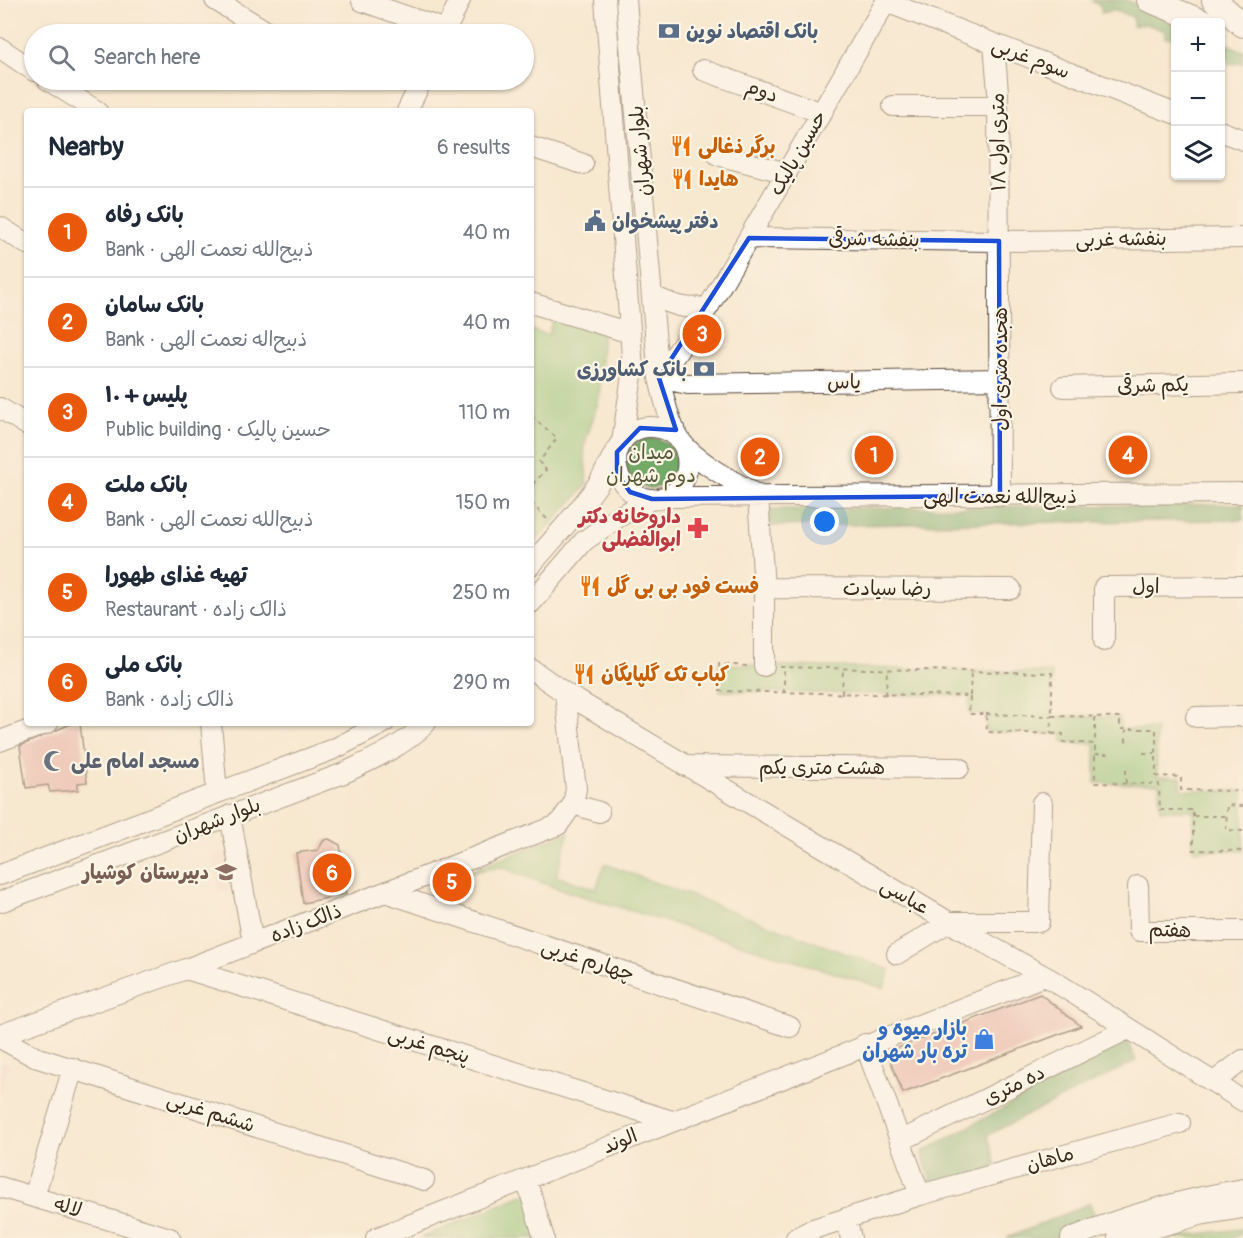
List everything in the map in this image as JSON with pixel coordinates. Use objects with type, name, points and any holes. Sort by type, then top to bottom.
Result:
[{"type":"main road","points":[[1149,0],[1192,18]]},
{"type":"main road","points":[[1214,0],[1238,26]]},
{"type":"street","points":[[215,0],[255,24]]},
{"type":"street","points":[[449,24],[460,0]]},
{"type":"street","name":"بلوار شهران","points":[[626,0],[659,378],[667,408],[681,441]]},
{"type":"street","name":"بلوار شهران","points":[[534,562],[580,508],[619,447],[633,369],[603,1]]},
{"type":"street","name":"سوم غربی","points":[[887,1],[1171,112]]},
{"type":"street","name":"حسین پالیک","points":[[659,378],[709,306],[887,1]]},
{"type":"street","points":[[362,2],[423,24]]},
{"type":"street","name":"۱۸ متری اول","points":[[994,44],[999,241]]},
{"type":"street","points":[[0,48],[24,64]]},
{"type":"street","name":"دوم","points":[[703,70],[822,113]]},
{"type":"street","points":[[64,90],[92,108]]},
{"type":"street","points":[[413,108],[419,90]]},
{"type":"street","points":[[893,106],[997,106]]},
{"type":"street","points":[[1225,133],[1243,140]]},
{"type":"street","points":[[534,148],[583,164]]},
{"type":"street","points":[[718,155],[787,173]]},
{"type":"street","points":[[0,227],[24,242]]},
{"type":"street","name":"بنفشه شرقی","points":[[748,238],[999,241]]},
{"type":"street","name":"بنفشه غربی","points":[[999,241],[1243,238]]},
{"type":"street","name":"هجده متری اول","points":[[999,241],[1000,496]]},
{"type":"street","points":[[653,296],[678,307],[696,309],[709,306]]},
{"type":"street","points":[[534,304],[630,333]]},
{"type":"street","name":"یاس","points":[[659,378],[688,384],[1001,379]]},
{"type":"street","name":"یکم شرقی","points":[[1063,387],[1243,383]]},
{"type":"street","points":[[0,408],[24,423]]},
{"type":"street","points":[[657,498],[630,492],[622,484],[617,474],[619,447],[630,434],[651,427],[663,428],[722,475],[758,495],[764,588],[764,666]]},
{"type":"street","points":[[534,599],[584,541],[620,516],[681,484],[686,474],[686,452],[681,441]]},
{"type":"street","name":"ذبیح‌الله نعمت الهی","points":[[657,498],[758,495],[1000,496],[1243,493]]},
{"type":"street","name":"اول","points":[[1104,641],[1104,586],[1243,586]]},
{"type":"street","name":"رضا سیادت","points":[[764,588],[1011,589]]},
{"type":"street","points":[[534,671],[565,693]]},
{"type":"street","points":[[534,679],[565,693]]},
{"type":"street","points":[[565,693],[568,740],[576,789],[573,804],[598,812]]},
{"type":"street","name":"عباسی","points":[[565,693],[949,922],[1044,976],[1215,1081],[1243,1101]]},
{"type":"street","points":[[568,740],[594,711]]},
{"type":"street","points":[[1196,717],[1243,716]]},
{"type":"street","points":[[0,741],[40,726]]},
{"type":"street","points":[[211,726],[217,793]]},
{"type":"street","name":"بلوار شهران","points":[[0,875],[334,749],[378,726]]},
{"type":"street","name":"بلوار شهران","points":[[0,902],[374,759],[417,733],[423,726]]},
{"type":"street","name":"هشت متری یکم","points":[[685,766],[959,768]]},
{"type":"street","points":[[897,954],[949,922],[1039,922],[1042,803]]},
{"type":"street","name":"ذالک زاده","points":[[0,1037],[33,1023],[186,969],[558,825],[573,804]]},
{"type":"street","points":[[230,815],[253,943]]},
{"type":"street","name":"هفتم","points":[[1138,886],[1139,931],[1243,931]]},
{"type":"street","name":"چهارم غربی","points":[[385,892],[790,1027]]},
{"type":"street","name":"پنجم غربی","points":[[186,969],[672,1121]]},
{"type":"street","name":"الوند","points":[[376,1238],[865,1044],[1044,976]]},
{"type":"street","points":[[33,1023],[35,1057]]},
{"type":"street","name":"ده متری","points":[[900,1141],[1128,1029]]},
{"type":"street","name":"ششم غربی","points":[[0,1037],[35,1057],[424,1180]]},
{"type":"street","points":[[865,1044],[920,1195]]},
{"type":"street","points":[[1215,1081],[1243,1060]]},
{"type":"street","name":"لاله","points":[[34,1197],[73,1068]]},
{"type":"street","name":"ماهان","points":[[796,1238],[813,1229],[920,1195],[1180,1123]]},
{"type":"street","points":[[526,1179],[544,1238]]},
{"type":"street","name":"لاله","points":[[0,1186],[170,1238]]},
{"type":"street","points":[[1071,1238],[1129,1215],[1204,1196],[1243,1189]]},
{"type":"street","points":[[1118,1238],[1200,1215],[1243,1208]]},
{"type":"street","points":[[846,1218],[851,1238]]},
{"type":"path","points":[[534,419],[557,438],[539,462],[546,470],[534,483]]},
{"type":"path","points":[[534,507],[553,525]]},
{"type":"path","points":[[970,696],[720,691],[719,664],[1052,673],[1051,734]]},
{"type":"path","points":[[784,667],[784,693]]},
{"type":"path","points":[[842,694],[843,668]]},
{"type":"path","points":[[886,695],[887,669]]},
{"type":"path","points":[[971,671],[969,714],[1120,717],[1120,729],[1156,729],[1156,776],[1181,777],[1181,790],[1243,791]]},
{"type":"path","points":[[986,714],[987,732],[1063,734],[1063,742],[1095,744]]},
{"type":"path","points":[[1095,717],[1095,783],[1160,783],[1160,810],[1193,810],[1193,850],[1243,851]]},
{"type":"path","points":[[1126,729],[1126,742]]},
{"type":"path","points":[[1143,753],[1156,753]]},
{"type":"path","points":[[1095,754],[1111,754]]},
{"type":"path","points":[[1126,769],[1126,783]]},
{"type":"path","points":[[1243,806],[1227,805],[1226,816],[1226,830],[1243,831]]},
{"type":"path","points":[[1193,816],[1226,816]]},
{"type":"highlighted area","points":[[749,238],[999,241],[1000,496],[652,499],[630,492],[617,474],[617,452],[640,428],[676,430],[659,378]]},
{"type":"shaded area","name":"دبیرستان کوشیار","points":[[233,851],[238,890],[219,893],[214,855]]},
{"type":"shaded area","points":[[0,1061],[10,1064],[0,1097]]},
{"type":"green space","points":[[1090,0],[1127,0],[1171,19],[1171,37],[1165,38],[1165,31],[1146,24],[1133,26],[1133,17],[1115,11],[1101,13],[1101,6]]},
{"type":"green space","points":[[1225,43],[1243,51],[1243,63],[1229,64],[1229,58],[1225,57]]},
{"type":"green space","points":[[557,308],[603,324],[599,399],[584,446],[587,485],[534,543],[534,331],[548,335]]},
{"type":"green space","name":"میدان دوم شهران","points":[[656,438],[669,445],[675,453],[675,473],[669,481],[661,487],[646,488],[633,481],[627,473],[626,458],[633,445],[641,439]]},
{"type":"green space","points":[[1243,504],[1243,520],[766,526],[767,509]]},
{"type":"green space","points":[[719,664],[1052,673],[1052,716],[1120,717],[1121,729],[1156,729],[1157,776],[1181,777],[1182,790],[1243,791],[1243,851],[1193,850],[1193,810],[1160,810],[1159,784],[1095,783],[1095,744],[1063,742],[1063,734],[987,732],[986,714],[969,714],[970,696],[720,691]]},
{"type":"green space","points":[[569,832],[556,876],[596,889],[605,864],[890,970],[884,988],[553,887],[501,867],[465,873]]},
{"type":"green space","points":[[1127,1041],[1136,1061],[988,1135],[998,1173],[933,1191],[922,1152]]},
{"type":"green space","points":[[530,1192],[544,1238],[421,1238]]},
{"type":"green space","points":[[1090,1203],[1097,1221],[1052,1238],[1007,1238]]},
{"type":"green space","points":[[1243,1229],[1243,1233],[1233,1238],[1160,1238]]},
{"type":"building","name":"مسجد امام علی","points":[[66,726],[80,726],[87,782],[78,783],[78,790],[50,792],[48,785],[26,788],[20,746]]},
{"type":"building","points":[[329,839],[340,845],[346,894],[303,903],[296,853],[318,850],[324,840]]},
{"type":"building","name":"بازار میوه و تره بار شهران","points":[[1040,994],[1081,1026],[903,1093],[887,1052]]},
{"type":"place","name":"بانک اقتصاد نوین","points":[[669,31]]},
{"type":"place","name":"برگر ذغالی","points":[[681,146]]},
{"type":"place","name":"هایدا","points":[[682,179]]},
{"type":"place","name":"دفتر پیشخوان","points":[[595,221]]},
{"type":"place","name":"پلیس + ۱۰","points":[[702,334]]},
{"type":"place","name":"بانک کشاورزی","points":[[704,369]]},
{"type":"place","name":"بانک رفاه","points":[[874,455]]},
{"type":"place","name":"بانک ملت","points":[[1128,455]]},
{"type":"place","name":"بانک سامان","points":[[760,457]]},
{"type":"place","name":"داروخانه دکتر ابوالفضلی","points":[[698,528]]},
{"type":"place","name":"فست فود بی بی گل","points":[[590,586]]},
{"type":"place","name":"کباب تک گلپایگان","points":[[584,674]]},
{"type":"place","name":"مسجد امام علی","points":[[54,761]]},
{"type":"place","name":"دبیرستان کوشیار","points":[[226,872]]},
{"type":"place","name":"بانک ملی","points":[[332,873]]},
{"type":"place","name":"تهیه غذای طهورا","points":[[452,882]]},
{"type":"place","name":"بازار میوه و تره بار شهران","points":[[984,1039]]}]
